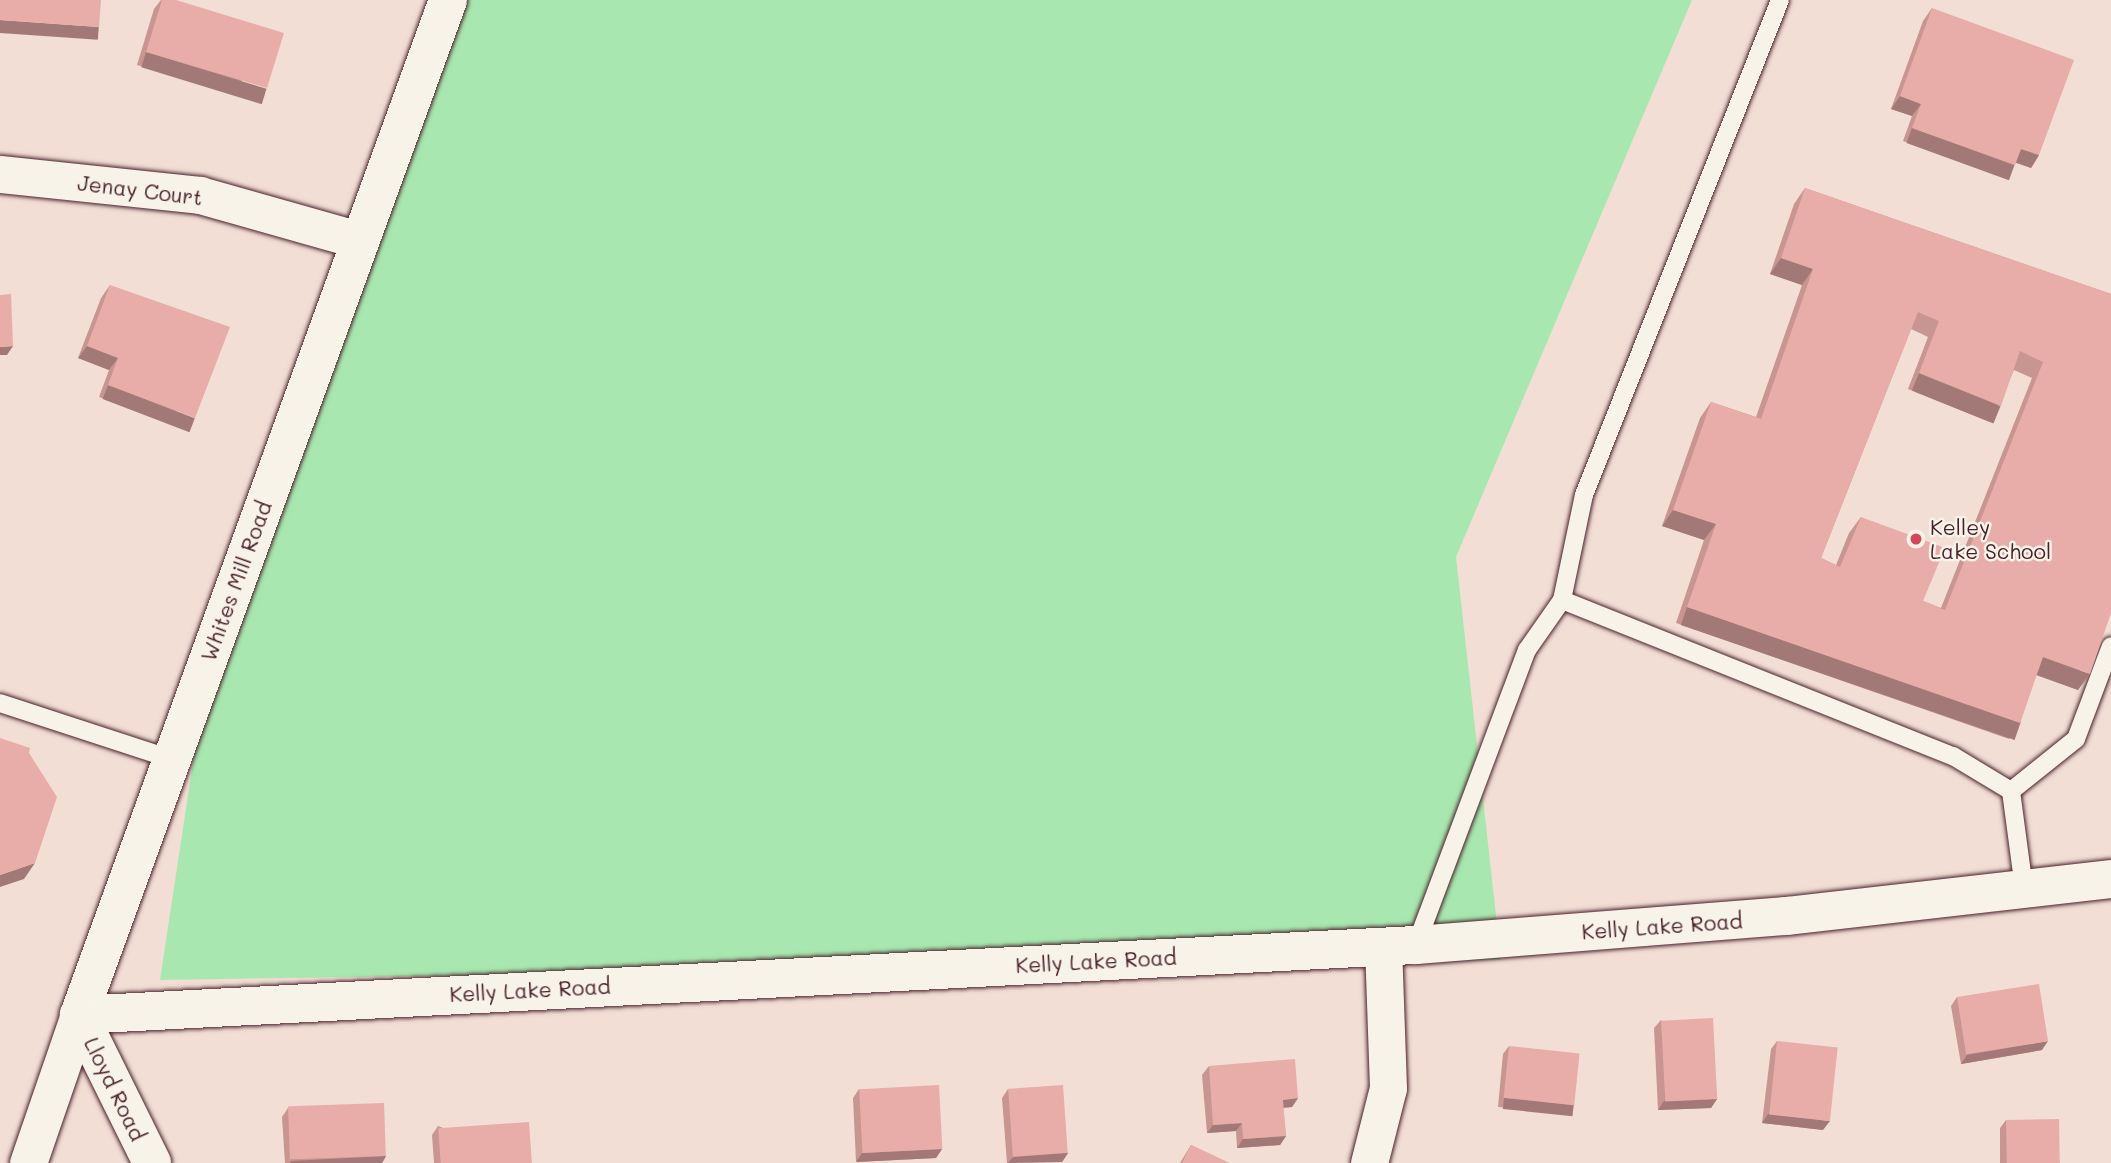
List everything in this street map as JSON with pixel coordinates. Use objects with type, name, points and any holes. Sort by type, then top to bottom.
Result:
[{"type":"street","name":"Whites Mill Road","points":[[28,1163],[359,240],[449,0]]},
{"type":"street","name":"Jenay Court","points":[[0,174],[200,195],[359,240]]},
{"type":"street","name":"Kelly Lake Road","points":[[79,1016],[1400,945],[1787,916],[2111,879]]},
{"type":"street","points":[[1369,1163],[1388,1088],[1400,945]]},
{"type":"street","name":"Lloyd Road","points":[[79,1016],[152,1163]]},
{"type":"lane","points":[[1400,945],[1527,650],[1562,600],[1584,495],[1780,0]]},
{"type":"lane","points":[[1562,600],[1953,756],[2011,790]]},
{"type":"lane","points":[[2011,790],[2076,739],[2111,646]]},
{"type":"lane","points":[[0,703],[171,760]]},
{"type":"lane","points":[[2011,790],[2024,889]]},
{"type":"green space","points":[[434,0],[1692,0],[1456,557],[1501,960],[160,980],[218,598]]},
{"type":"building","points":[[0,0],[101,0],[99,27],[0,20]]},
{"type":"building","points":[[162,0],[176,0],[284,33],[267,88],[146,52]]},
{"type":"building","points":[[1932,8],[2074,60],[2039,155],[2021,149],[2015,165],[1912,128],[1921,104],[1900,96]]},
{"type":"building","points":[[1805,188],[2111,294],[2111,613],[2090,674],[2043,657],[2020,723],[1687,607],[1716,524],[1673,510],[1711,402],[1761,419],[1813,269],[1781,258]],"holes":[[[1918,312],[1939,321],[1919,373],[2001,406],[2020,351],[2043,362],[1945,610],[1923,601],[1945,548],[1861,517],[1840,567],[1821,558]]]},
{"type":"building","points":[[110,285],[230,327],[195,418],[108,385],[118,358],[87,346]]},
{"type":"building","points":[[11,294],[13,346],[0,347],[0,295]]},
{"type":"building","points":[[0,738],[30,748],[29,753],[57,797],[35,863],[0,875]]},
{"type":"building","points":[[2039,984],[2048,1041],[1966,1054],[1957,997]]},
{"type":"building","points":[[1713,1018],[1717,1099],[1665,1102],[1661,1021]]},
{"type":"building","points":[[1777,1041],[1838,1047],[1830,1121],[1769,1115]]},
{"type":"building","points":[[1509,1046],[1580,1053],[1574,1105],[1504,1098]]},
{"type":"building","points":[[1295,1059],[1298,1098],[1283,1100],[1286,1136],[1243,1139],[1242,1123],[1213,1125],[1209,1066]]},
{"type":"building","points":[[939,1085],[942,1149],[862,1153],[859,1089]]},
{"type":"building","points":[[1063,1085],[1068,1153],[1013,1157],[1008,1089]]},
{"type":"building","points":[[384,1103],[386,1156],[290,1159],[288,1106]]},
{"type":"building","points":[[2059,1119],[2060,1163],[2007,1163],[2006,1120]]},
{"type":"building","points":[[529,1122],[532,1163],[441,1163],[438,1128]]},
{"type":"building","points":[[1191,1145],[1229,1163],[1182,1163]]},
{"type":"place","name":"Kelley Lake School","points":[[1916,539]]}]
